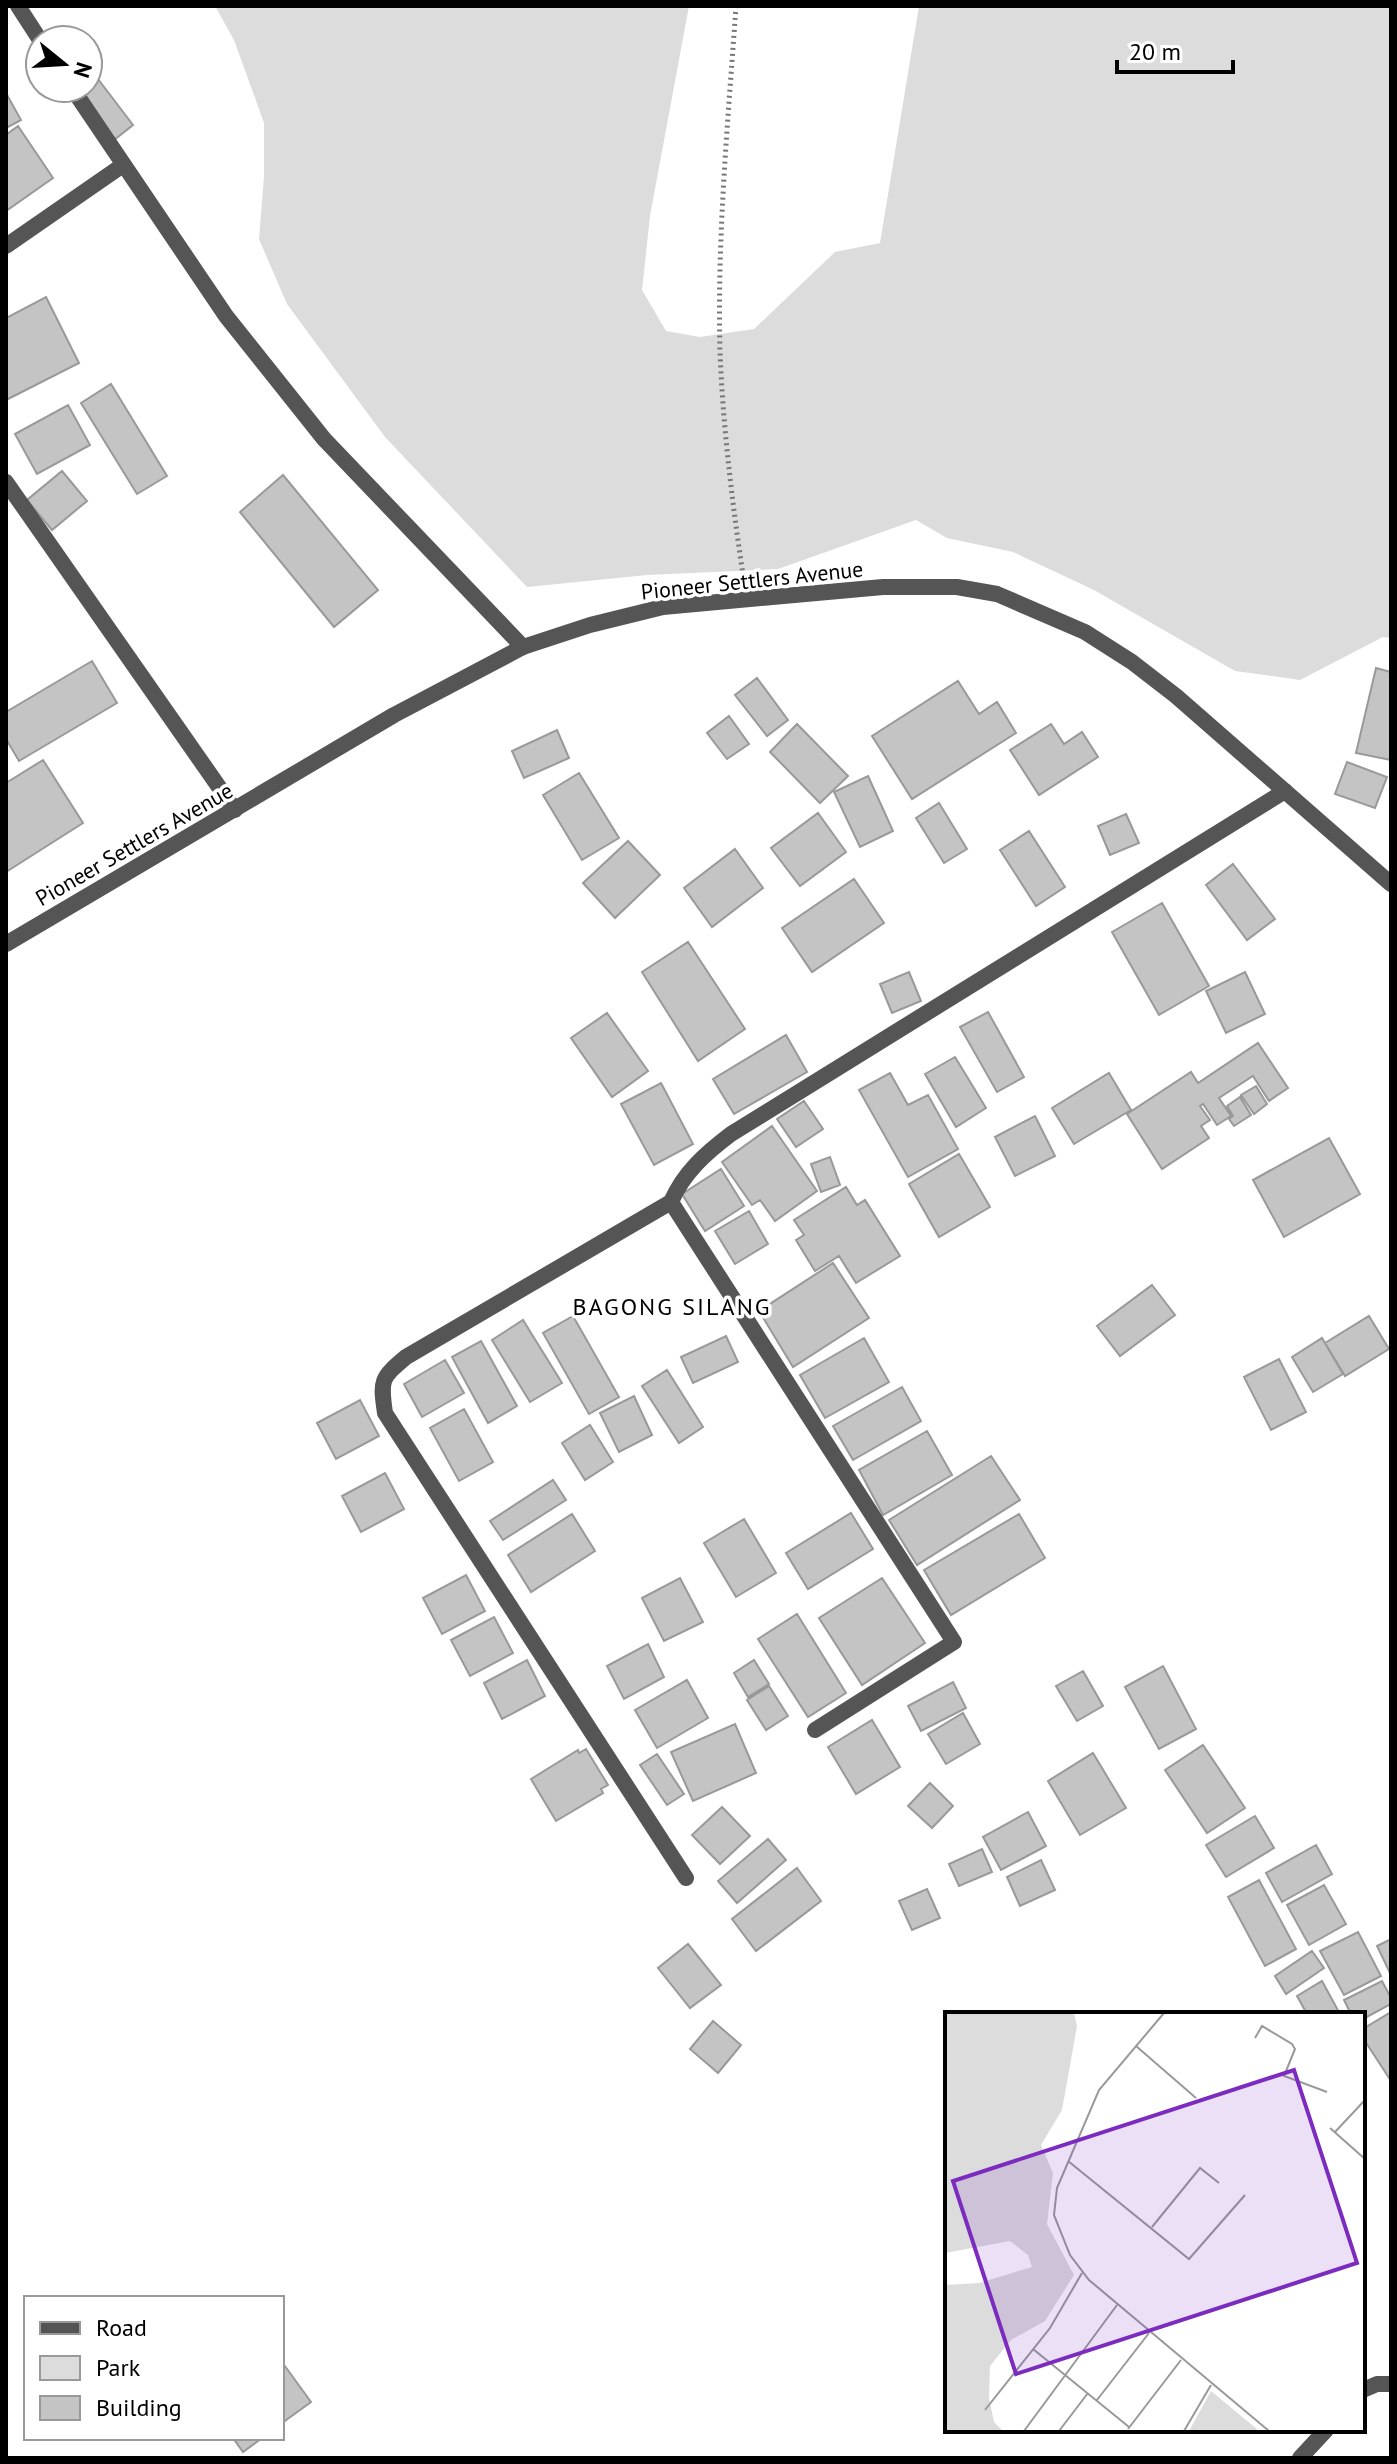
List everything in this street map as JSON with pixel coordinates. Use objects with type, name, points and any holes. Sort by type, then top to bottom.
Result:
[{"type":"street","points":[[18,6],[30,24]]},
{"type":"street","points":[[83,104],[226,316],[324,439],[523,647]]},
{"type":"street","points":[[6,246],[123,165]]},
{"type":"street","points":[[6,482],[235,810]]},
{"type":"street","name":"Pioneer Settlers Avenue","points":[[6,944],[394,715],[523,647],[590,625],[663,607],[883,587],[957,587],[997,594],[1085,632],[1132,662],[1176,696],[1391,884]]},
{"type":"street","points":[[686,1878],[385,1413],[381,1390],[386,1374],[406,1357],[671,1202],[691,1169],[731,1134],[1285,791]]},
{"type":"street","points":[[671,1202],[954,1642],[815,1730]]},
{"type":"street","points":[[1365,2389],[1377,2384],[1391,2384]]},
{"type":"street","points":[[1300,2458],[1324,2432]]},
{"type":"path","points":[[736,6],[722,224],[720,351],[729,478],[746,600]]},
{"type":"green space","points":[[215,6],[689,6],[650,216],[642,290],[666,331],[700,337],[754,329],[835,252],[880,243],[919,6],[1391,6],[1391,638],[1383,637],[1300,680],[1235,671],[1094,590],[1013,552],[947,538],[916,520],[778,569],[647,575],[527,587],[385,437],[287,304],[259,239],[264,123],[234,40]]},
{"type":"building","points":[[104,87],[133,125],[114,140],[86,104],[104,104]]},
{"type":"building","points":[[6,93],[21,120],[6,128]]},
{"type":"building","points":[[18,126],[53,178],[6,211],[6,135]]},
{"type":"building","points":[[46,297],[79,363],[6,400],[6,318]]},
{"type":"building","points":[[111,384],[167,476],[137,494],[81,403]]},
{"type":"building","points":[[68,405],[90,445],[37,474],[15,434]]},
{"type":"building","points":[[62,471],[87,501],[52,530],[27,500]]},
{"type":"building","points":[[283,475],[378,590],[334,627],[240,512]]},
{"type":"building","points":[[92,661],[117,703],[19,761],[6,739],[6,712]]},
{"type":"building","points":[[1376,668],[1391,672],[1391,760],[1356,753]]},
{"type":"building","points":[[757,678],[788,720],[767,736],[735,695]]},
{"type":"building","points":[[958,681],[979,714],[997,702],[1016,733],[912,799],[872,736]]},
{"type":"building","points":[[729,716],[749,744],[727,759],[707,733]]},
{"type":"building","points":[[797,724],[848,776],[820,803],[770,752]]},
{"type":"building","points":[[1051,724],[1064,744],[1082,732],[1098,757],[1039,795],[1010,750]]},
{"type":"building","points":[[557,730],[569,758],[524,778],[512,751]]},
{"type":"building","points":[[43,760],[83,823],[6,872],[6,783]]},
{"type":"building","points":[[1347,762],[1387,777],[1375,808],[1335,794]]},
{"type":"building","points":[[579,773],[619,838],[582,860],[543,795]]},
{"type":"building","points":[[868,776],[893,831],[860,847],[834,792]]},
{"type":"building","points":[[939,803],[967,849],[944,863],[916,818]]},
{"type":"building","points":[[818,813],[846,852],[800,886],[771,848]]},
{"type":"building","points":[[1126,814],[1139,843],[1110,855],[1098,826]]},
{"type":"building","points":[[1029,831],[1065,887],[1036,906],[1000,850]]},
{"type":"building","points":[[628,841],[660,875],[615,918],[583,883]]},
{"type":"building","points":[[735,849],[763,888],[712,927],[684,888]]},
{"type":"building","points":[[1233,864],[1275,919],[1247,940],[1206,885]]},
{"type":"building","points":[[854,879],[884,923],[812,972],[782,928]]},
{"type":"building","points":[[1162,903],[1209,986],[1159,1015],[1112,932]]},
{"type":"building","points":[[688,942],[745,1029],[698,1061],[642,972]]},
{"type":"building","points":[[909,972],[921,1001],[892,1013],[880,984]]},
{"type":"building","points":[[1245,972],[1265,1014],[1226,1033],[1206,991]]},
{"type":"building","points":[[988,1012],[1024,1077],[997,1092],[960,1027]]},
{"type":"building","points":[[607,1013],[648,1071],[612,1097],[571,1038]]},
{"type":"building","points":[[786,1035],[807,1072],[734,1114],[713,1079]]},
{"type":"building","points":[[1258,1043],[1288,1088],[1269,1101],[1253,1076],[1219,1098],[1231,1116],[1217,1125],[1203,1104],[1200,1106],[1210,1120],[1201,1126],[1209,1138],[1162,1169],[1127,1114],[1191,1072],[1198,1083]]},
{"type":"building","points":[[955,1057],[986,1108],[956,1127],[925,1074]]},
{"type":"building","points":[[890,1073],[908,1105],[928,1095],[958,1149],[908,1177],[859,1090]]},
{"type":"building","points":[[1109,1073],[1131,1110],[1074,1144],[1052,1108]]},
{"type":"building","points":[[661,1083],[693,1144],[654,1165],[621,1104]]},
{"type":"building","points":[[1256,1086],[1267,1104],[1254,1114],[1241,1095]]},
{"type":"building","points":[[1240,1097],[1251,1115],[1234,1126],[1229,1119],[1233,1116],[1227,1106]]},
{"type":"building","points":[[804,1101],[823,1129],[796,1147],[777,1119]]},
{"type":"building","points":[[1035,1116],[1055,1156],[1015,1176],[995,1137]]},
{"type":"building","points":[[772,1126],[817,1191],[775,1221],[760,1200],[752,1205],[722,1162]]},
{"type":"building","points":[[1329,1138],[1360,1194],[1284,1237],[1253,1180]]},
{"type":"building","points":[[959,1154],[990,1207],[939,1237],[909,1184]]},
{"type":"building","points":[[830,1157],[840,1185],[821,1192],[811,1164]]},
{"type":"building","points":[[721,1169],[744,1206],[705,1231],[682,1194]]},
{"type":"building","points":[[846,1187],[857,1205],[865,1200],[900,1256],[856,1283],[839,1256],[815,1271],[796,1240],[804,1235],[794,1220]]},
{"type":"building","points":[[749,1211],[768,1244],[735,1264],[715,1231]]},
{"type":"building","points":[[833,1263],[869,1318],[793,1367],[759,1311]]},
{"type":"building","points":[[1152,1285],[1175,1315],[1120,1356],[1097,1326]]},
{"type":"building","points":[[573,1316],[619,1397],[589,1414],[543,1333]]},
{"type":"building","points":[[1369,1316],[1389,1349],[1345,1376],[1325,1343]]},
{"type":"building","points":[[523,1320],[562,1383],[530,1402],[492,1340]]},
{"type":"building","points":[[726,1336],[738,1362],[693,1383],[681,1357]]},
{"type":"building","points":[[864,1338],[889,1382],[825,1418],[800,1375]]},
{"type":"building","points":[[1322,1338],[1343,1374],[1313,1392],[1292,1357]]},
{"type":"building","points":[[481,1341],[517,1406],[488,1423],[452,1357]]},
{"type":"building","points":[[1279,1359],[1306,1412],[1271,1430],[1244,1377]]},
{"type":"building","points":[[445,1360],[464,1393],[422,1417],[404,1384]]},
{"type":"building","points":[[667,1370],[703,1427],[679,1443],[642,1386]]},
{"type":"building","points":[[902,1387],[921,1421],[853,1460],[833,1426]]},
{"type":"building","points":[[634,1396],[652,1435],[619,1452],[600,1413]]},
{"type":"building","points":[[360,1400],[379,1436],[336,1459],[317,1423]]},
{"type":"building","points":[[464,1409],[493,1462],[459,1481],[430,1428]]},
{"type":"building","points":[[590,1425],[613,1462],[585,1480],[562,1443]]},
{"type":"building","points":[[927,1431],[952,1475],[883,1515],[859,1470]]},
{"type":"building","points":[[991,1456],[1020,1500],[917,1565],[889,1520]]},
{"type":"building","points":[[385,1473],[404,1509],[361,1532],[342,1496]]},
{"type":"building","points":[[553,1480],[566,1500],[503,1540],[490,1521]]},
{"type":"building","points":[[851,1513],[873,1549],[808,1589],[786,1553]]},
{"type":"building","points":[[572,1514],[595,1551],[531,1592],[508,1555]]},
{"type":"building","points":[[1019,1514],[1045,1558],[951,1615],[924,1570]]},
{"type":"building","points":[[744,1519],[776,1573],[736,1597],[704,1543]]},
{"type":"building","points":[[466,1575],[485,1611],[442,1634],[423,1598]]},
{"type":"building","points":[[680,1578],[703,1622],[664,1641],[642,1598]]},
{"type":"building","points":[[882,1578],[925,1643],[862,1685],[819,1618]]},
{"type":"building","points":[[797,1614],[846,1693],[808,1717],[758,1639]]},
{"type":"building","points":[[494,1617],[513,1653],[470,1676],[451,1640]]},
{"type":"building","points":[[648,1644],[664,1677],[624,1699],[607,1666]]},
{"type":"building","points":[[527,1660],[545,1696],[502,1719],[484,1683]]},
{"type":"building","points":[[754,1660],[769,1684],[748,1697],[734,1673]]},
{"type":"building","points":[[1163,1666],[1196,1729],[1159,1749],[1125,1687]]},
{"type":"building","points":[[1083,1671],[1103,1706],[1077,1721],[1056,1686]]},
{"type":"building","points":[[687,1680],[708,1718],[657,1748],[635,1710]]},
{"type":"building","points":[[953,1682],[966,1708],[921,1731],[908,1706]]},
{"type":"building","points":[[769,1686],[788,1716],[766,1730],[747,1700]]},
{"type":"building","points":[[963,1713],[980,1744],[946,1764],[928,1734]]},
{"type":"building","points":[[872,1720],[900,1767],[856,1794],[828,1747]]},
{"type":"building","points":[[735,1724],[756,1773],[693,1801],[671,1752]]},
{"type":"building","points":[[1203,1745],[1245,1808],[1207,1833],[1165,1770]]},
{"type":"building","points":[[586,1749],[608,1785],[601,1789],[603,1793],[556,1821],[531,1779],[578,1750],[579,1753]]},
{"type":"building","points":[[1093,1753],[1126,1808],[1080,1835],[1048,1781]]},
{"type":"building","points":[[657,1754],[684,1794],[667,1805],[640,1765]]},
{"type":"building","points":[[930,1783],[953,1806],[932,1828],[908,1806]]},
{"type":"building","points":[[722,1807],[750,1836],[720,1864],[692,1835]]},
{"type":"building","points":[[1028,1812],[1046,1846],[1001,1870],[983,1837]]},
{"type":"building","points":[[1255,1816],[1274,1848],[1226,1877],[1206,1845]]},
{"type":"building","points":[[768,1839],[786,1860],[737,1903],[718,1881]]},
{"type":"building","points":[[1316,1845],[1332,1874],[1282,1902],[1266,1873]]},
{"type":"building","points":[[982,1849],[992,1872],[959,1886],[949,1864]]},
{"type":"building","points":[[1041,1860],[1055,1890],[1020,1906],[1007,1877]]},
{"type":"building","points":[[797,1868],[821,1901],[756,1951],[732,1919]]},
{"type":"building","points":[[1259,1880],[1296,1949],[1265,1966],[1228,1897]]},
{"type":"building","points":[[1324,1885],[1346,1924],[1309,1945],[1287,1905]]},
{"type":"building","points":[[927,1889],[940,1918],[912,1930],[899,1901]]},
{"type":"building","points":[[1358,1932],[1381,1976],[1344,1995],[1320,1951]]},
{"type":"building","points":[[1391,1939],[1391,1975],[1377,1946]]},
{"type":"building","points":[[688,1944],[721,1985],[690,2008],[658,1968]]},
{"type":"building","points":[[1312,1951],[1324,1968],[1286,1994],[1275,1976]]},
{"type":"building","points":[[1322,1981],[1339,2012],[1306,2012],[1297,1996]]},
{"type":"building","points":[[1382,1981],[1391,2004],[1365,2018],[1365,2012],[1350,2012],[1344,2000]]},
{"type":"building","points":[[1391,2012],[1391,2081],[1365,2041],[1365,2028]]},
{"type":"building","points":[[713,2021],[741,2045],[718,2073],[690,2049]]},
{"type":"building","points":[[284,2365],[311,2402],[284,2422]]},
{"type":"building","points":[[234,2440],[259,2440],[243,2452]]},
{"type":"district","name":"BAGONG SILANG","points":[[672,1306]]}]
